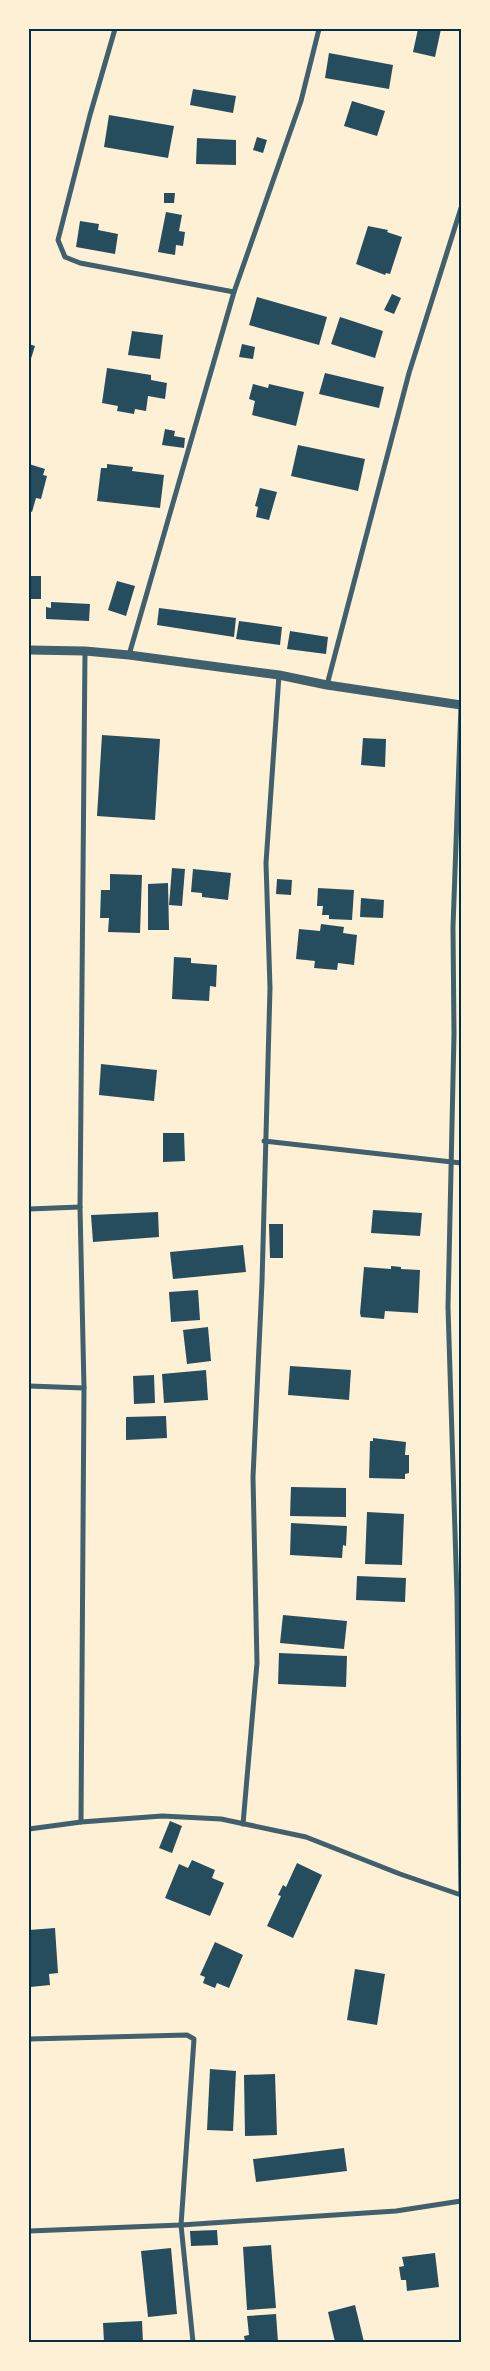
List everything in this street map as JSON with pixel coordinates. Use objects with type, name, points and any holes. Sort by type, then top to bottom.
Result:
[{"type":"street","points":[[115,29],[90,115],[58,240],[65,256],[80,263],[234,292]]},
{"type":"street","points":[[129,655],[234,292],[301,101],[319,29]]},
{"type":"street","points":[[327,685],[409,373],[461,208]]},
{"type":"street","points":[[29,650],[85,651],[129,655],[279,675],[327,685],[461,705],[452,926],[454,1034],[448,1307],[456,1578],[461,1895],[400,1874],[306,1837],[221,1819],[162,1816],[81,1822],[29,1829]]},
{"type":"street","points":[[81,1822],[84,1388],[80,1207],[85,651]]},
{"type":"street","points":[[243,1824],[257,1663],[254,1477],[262,1282],[264,1141],[270,988],[266,863],[279,675]]},
{"type":"street","points":[[264,1141],[461,1163]]},
{"type":"street","points":[[29,1209],[80,1207]]},
{"type":"street","points":[[29,1386],[84,1388]]},
{"type":"street","points":[[29,2039],[192,2036],[194,2046],[181,2225],[193,2342]]},
{"type":"street","points":[[29,2231],[181,2225],[396,2211],[461,2201]]},
{"type":"building","points":[[418,29],[441,29],[435,57],[413,52]]},
{"type":"building","points":[[329,53],[393,65],[389,89],[325,78]]},
{"type":"building","points":[[193,89],[236,96],[233,113],[190,105]]},
{"type":"building","points":[[352,101],[385,111],[377,136],[344,126]]},
{"type":"building","points":[[109,115],[174,126],[168,158],[104,147]]},
{"type":"building","points":[[257,137],[267,140],[263,153],[253,150]]},
{"type":"building","points":[[197,138],[236,140],[236,165],[196,164]]},
{"type":"building","points":[[164,193],[175,193],[174,203],[164,203]]},
{"type":"building","points":[[166,212],[182,215],[179,231],[185,232],[183,246],[176,245],[175,255],[158,252]]},
{"type":"building","points":[[80,221],[99,224],[98,230],[118,234],[115,254],[76,247]]},
{"type":"building","points":[[368,226],[388,230],[387,232],[402,237],[390,274],[386,273],[385,275],[356,264]]},
{"type":"building","points":[[392,294],[401,298],[394,314],[384,310]]},
{"type":"building","points":[[257,297],[327,317],[319,345],[249,325]]},
{"type":"building","points":[[340,317],[383,331],[375,358],[331,344]]},
{"type":"building","points":[[132,331],[163,335],[160,359],[128,355]]},
{"type":"building","points":[[29,344],[35,346],[29,365]]},
{"type":"building","points":[[242,344],[255,347],[253,359],[239,357]]},
{"type":"building","points":[[107,368],[151,375],[151,380],[167,383],[165,399],[148,396],[146,411],[135,409],[134,414],[117,411],[118,406],[102,403]]},
{"type":"building","points":[[325,373],[384,387],[379,408],[319,394]]},
{"type":"building","points":[[253,384],[268,388],[269,384],[304,392],[296,426],[252,415],[255,401],[249,399]]},
{"type":"building","points":[[165,429],[175,431],[174,436],[185,438],[184,448],[162,445]]},
{"type":"building","points":[[298,445],[365,459],[358,491],[291,476]]},
{"type":"building","points":[[29,464],[45,469],[43,475],[47,476],[41,499],[36,498],[32,512],[29,511]]},
{"type":"building","points":[[107,464],[133,467],[132,471],[164,475],[160,508],[97,501],[101,468],[107,468]]},
{"type":"building","points":[[260,488],[277,492],[269,520],[256,517],[258,507],[255,506]]},
{"type":"building","points":[[29,576],[41,576],[41,599],[29,599]]},
{"type":"building","points":[[117,581],[135,586],[126,616],[108,610]]},
{"type":"building","points":[[51,602],[90,604],[89,621],[46,619],[46,607],[51,608]]},
{"type":"building","points":[[159,608],[236,618],[234,637],[157,625]]},
{"type":"building","points":[[239,621],[282,627],[280,645],[236,639]]},
{"type":"building","points":[[290,631],[328,637],[326,654],[287,649]]},
{"type":"building","points":[[102,735],[160,739],[155,820],[97,816]]},
{"type":"building","points":[[363,738],[386,739],[385,767],[361,765]]},
{"type":"building","points":[[172,868],[185,869],[182,906],[169,905]]},
{"type":"building","points":[[193,869],[231,873],[228,900],[202,897],[202,893],[191,892]]},
{"type":"building","points":[[110,874],[142,875],[140,933],[108,932],[109,918],[100,918],[101,890],[110,890]]},
{"type":"building","points":[[277,879],[292,880],[291,895],[276,894]]},
{"type":"building","points":[[168,883],[169,930],[148,930],[148,884]]},
{"type":"building","points":[[318,888],[354,890],[352,920],[329,919],[329,915],[322,915],[323,906],[317,906]]},
{"type":"building","points":[[361,898],[384,900],[383,918],[360,917]]},
{"type":"building","points":[[321,924],[344,927],[343,933],[357,935],[354,965],[338,963],[337,970],[314,968],[315,961],[296,959],[299,929],[320,931]]},
{"type":"building","points":[[174,957],[191,958],[191,963],[217,965],[216,987],[210,986],[209,1001],[172,999]]},
{"type":"building","points":[[101,1064],[157,1070],[154,1101],[99,1095]]},
{"type":"building","points":[[163,1133],[184,1133],[185,1161],[163,1162]]},
{"type":"building","points":[[373,1210],[422,1213],[420,1236],[371,1233]]},
{"type":"building","points":[[158,1212],[159,1237],[93,1242],[91,1215]]},
{"type":"building","points":[[269,1224],[283,1224],[283,1258],[270,1258]]},
{"type":"building","points":[[243,1245],[246,1272],[173,1279],[170,1252]]},
{"type":"building","points":[[391,1266],[401,1267],[401,1269],[420,1270],[418,1313],[385,1311],[384,1319],[361,1317],[364,1267],[391,1269]]},
{"type":"building","points":[[198,1290],[200,1320],[171,1322],[169,1292]]},
{"type":"building","points":[[208,1327],[211,1361],[187,1364],[183,1330]]},
{"type":"building","points":[[290,1366],[351,1370],[349,1400],[288,1395]]},
{"type":"building","points":[[206,1370],[208,1400],[164,1403],[162,1374]]},
{"type":"building","points":[[154,1375],[155,1403],[134,1404],[133,1376]]},
{"type":"building","points":[[166,1416],[167,1438],[126,1440],[126,1417]]},
{"type":"building","points":[[373,1438],[406,1442],[405,1455],[409,1455],[409,1473],[405,1474],[405,1479],[369,1478],[370,1441],[373,1441]]},
{"type":"building","points":[[291,1487],[346,1488],[346,1517],[290,1516]]},
{"type":"building","points":[[367,1512],[404,1514],[402,1565],[365,1564]]},
{"type":"building","points":[[291,1523],[347,1526],[346,1546],[343,1545],[342,1558],[290,1555]]},
{"type":"building","points":[[357,1576],[406,1578],[405,1602],[356,1600]]},
{"type":"building","points":[[283,1615],[347,1621],[344,1649],[280,1643]]},
{"type":"building","points":[[279,1653],[347,1656],[346,1687],[278,1684]]},
{"type":"building","points":[[170,1821],[182,1826],[172,1853],[159,1848]]},
{"type":"building","points":[[192,1860],[215,1870],[212,1878],[224,1883],[210,1916],[165,1898],[179,1864],[188,1868]]},
{"type":"building","points":[[297,1863],[322,1875],[293,1938],[267,1926],[281,1896],[278,1895],[283,1885],[286,1887]]},
{"type":"building","points":[[55,1928],[58,1973],[49,1974],[50,1985],[30,1987],[29,1930]]},
{"type":"building","points":[[215,1942],[243,1955],[229,1988],[217,1983],[215,1988],[203,1983],[205,1977],[200,1975]]},
{"type":"building","points":[[355,1969],[385,1974],[377,2025],[347,2020]]},
{"type":"building","points":[[210,2069],[236,2071],[233,2131],[207,2130]]},
{"type":"building","points":[[275,2074],[277,2135],[245,2136],[244,2075]]},
{"type":"building","points":[[344,2148],[347,2171],[256,2182],[253,2159]]},
{"type":"building","points":[[217,2230],[218,2245],[191,2246],[190,2231]]},
{"type":"building","points":[[271,2245],[276,2308],[247,2310],[243,2247]]},
{"type":"building","points":[[171,2248],[177,2314],[148,2317],[141,2251]]},
{"type":"building","points":[[435,2253],[439,2287],[407,2291],[406,2280],[401,2280],[399,2267],[404,2266],[402,2257]]},
{"type":"building","points":[[355,2305],[364,2342],[335,2342],[328,2312]]},
{"type":"building","points":[[276,2314],[278,2342],[245,2342],[244,2336],[249,2335],[247,2316]]},
{"type":"building","points":[[142,2321],[143,2342],[104,2342],[103,2323]]}]
